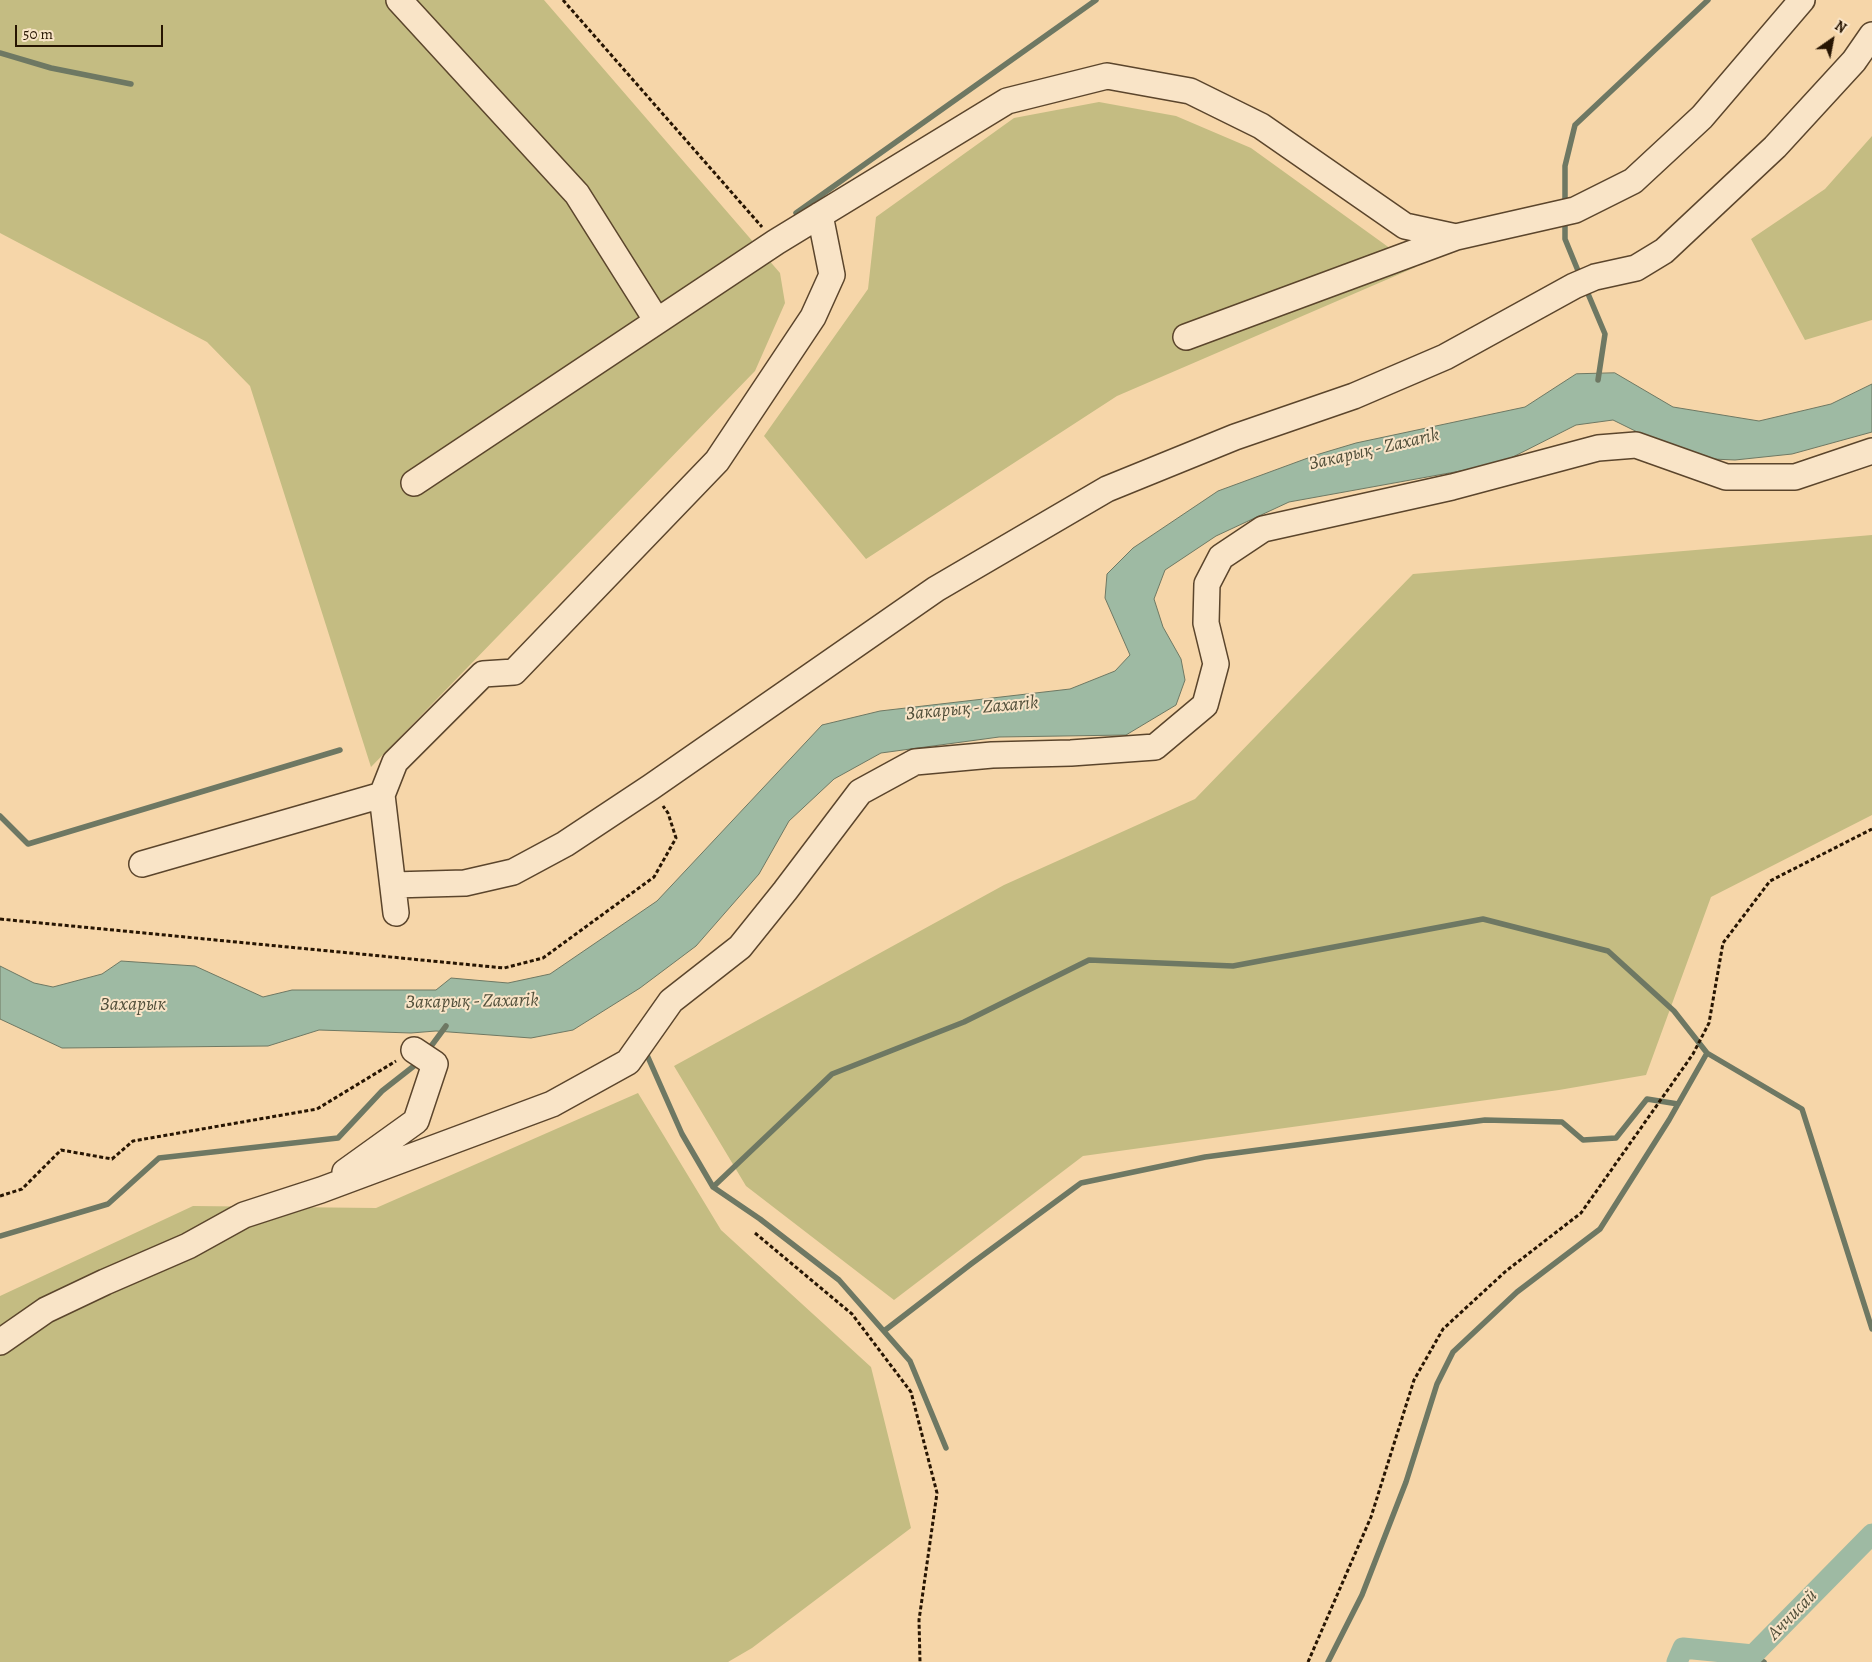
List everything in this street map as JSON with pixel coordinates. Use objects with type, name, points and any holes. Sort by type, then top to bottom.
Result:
[{"type":"street","points":[[399,0],[577,194],[657,321]]},
{"type":"street","points":[[1186,337],[1456,237],[1575,210],[1633,181],[1702,117],[1802,0]]},
{"type":"street","points":[[393,885],[465,884],[513,872],[565,844],[651,788],[936,589],[1107,490],[1234,437],[1363,392],[1445,358],[1574,286],[1595,277],[1636,268],[1664,251],[1775,147],[1854,61],[1872,35]]},
{"type":"street","points":[[414,483],[776,242],[1007,101],[1107,76],[1190,91],[1261,126],[1405,226],[1456,237]]},
{"type":"street","points":[[396,913],[382,795],[395,762],[483,674],[514,672],[717,461],[813,317],[832,275],[820,215]]},
{"type":"street","points":[[0,1342],[46,1310],[188,1246],[244,1215],[321,1190],[552,1104],[628,1062],[671,1001],[740,947],[860,792],[915,762],[992,755],[1071,753],[1155,747],[1205,705],[1216,664],[1206,623],[1207,584],[1222,557],[1263,529],[1452,486],[1598,448],[1636,445],[1726,477],[1795,477],[1872,451]]},
{"type":"street","points":[[142,864],[382,795]]},
{"type":"street","points":[[321,1190],[416,1121],[435,1064],[414,1050]]},
{"type":"path","points":[[563,0],[776,242]]},
{"type":"path","points":[[1308,1662],[1371,1517],[1414,1380],[1443,1329],[1506,1271],[1581,1213],[1693,1054],[1708,1023],[1722,943],[1770,881],[1872,829]]},
{"type":"path","points":[[0,1196],[22,1189],[61,1150],[112,1159],[133,1141],[317,1109],[414,1050]]},
{"type":"path","points":[[755,1233],[852,1314],[911,1392],[937,1493],[919,1620],[920,1662]]},
{"type":"shaded area","points":[[0,0],[544,0],[780,273],[785,303],[755,371],[371,767],[250,386],[207,342],[0,233]]},
{"type":"shaded area","points":[[1099,102],[1176,116],[1251,148],[1416,267],[1117,396],[866,559],[764,436],[868,289],[876,217],[1014,118]]},
{"type":"shaded area","points":[[1872,136],[1872,320],[1805,340],[1751,239],[1825,189]]},
{"type":"shaded area","points":[[1872,535],[1872,815],[1711,897],[1646,1075],[1559,1090],[1083,1156],[894,1300],[746,1186],[674,1066],[1004,885],[1195,799],[1413,574]]},
{"type":"shaded area","points":[[638,1093],[721,1230],[871,1367],[911,1528],[752,1648],[728,1662],[0,1662],[0,1296],[193,1206],[376,1208]]},
{"type":"water","name":"Захарык","points":[[1615,373],[1673,407],[1759,421],[1831,404],[1872,384],[1872,432],[1792,454],[1735,460],[1690,458],[1613,420],[1576,425],[1499,464],[1289,502],[1216,536],[1165,570],[1154,599],[1163,627],[1181,659],[1185,680],[1176,705],[1126,735],[999,737],[881,753],[834,779],[789,821],[759,874],[696,946],[640,988],[573,1030],[531,1038],[436,1031],[411,1033],[319,1030],[268,1046],[62,1048],[0,1019],[0,966],[34,983],[53,987],[102,974],[121,961],[195,966],[263,997],[292,990],[436,990],[451,978],[508,983],[550,974],[657,901],[822,725],[880,711],[1070,689],[1115,671],[1130,655],[1105,598],[1107,574],[1133,548],[1218,491],[1316,455],[1356,443],[1525,407],[1576,374]]},
{"type":"waterway","points":[[796,213],[1096,0]]},
{"type":"waterway","points":[[1565,206],[1565,166],[1575,125],[1708,0]]},
{"type":"waterway","points":[[0,53],[51,68],[131,84]]},
{"type":"waterway","points":[[1565,218],[1565,239],[1581,278]]},
{"type":"waterway","points":[[1586,289],[1605,334],[1598,380]]},
{"type":"waterway","points":[[0,816],[28,844],[340,750]]},
{"type":"waterway","points":[[713,1187],[832,1074],[964,1022],[1089,960],[1233,966],[1483,919],[1608,951],[1674,1011],[1707,1053],[1802,1109],[1872,1329]]},
{"type":"waterway","points":[[426,1053],[446,1026]]},
{"type":"waterway","points":[[1328,1662],[1362,1595],[1406,1482],[1437,1384],[1453,1352],[1517,1292],[1600,1229],[1669,1120],[1707,1053]]},
{"type":"waterway","points":[[647,1055],[682,1134],[713,1187],[760,1219],[839,1280],[910,1361],[946,1448]]},
{"type":"waterway","points":[[0,1236],[108,1204],[159,1158],[338,1138],[382,1091],[419,1062]]},
{"type":"waterway","points":[[884,1331],[1081,1183],[1205,1157],[1485,1120],[1562,1122],[1583,1140],[1616,1138],[1647,1099],[1678,1104]]},
{"type":"waterway","name":"Аччисай","points":[[1677,1662],[1683,1648],[1753,1655],[1872,1534]]},
{"type":"waterway","points":[[1753,1655],[1764,1662]]},
{"type":"water label","name":"Закарық - Zaxarik","points":[[1374,450]]},
{"type":"water label","name":"Закарық - Zaxarik","points":[[972,709]]},
{"type":"water label","name":"Закарық - Zaxarik","points":[[472,1002]]}]
